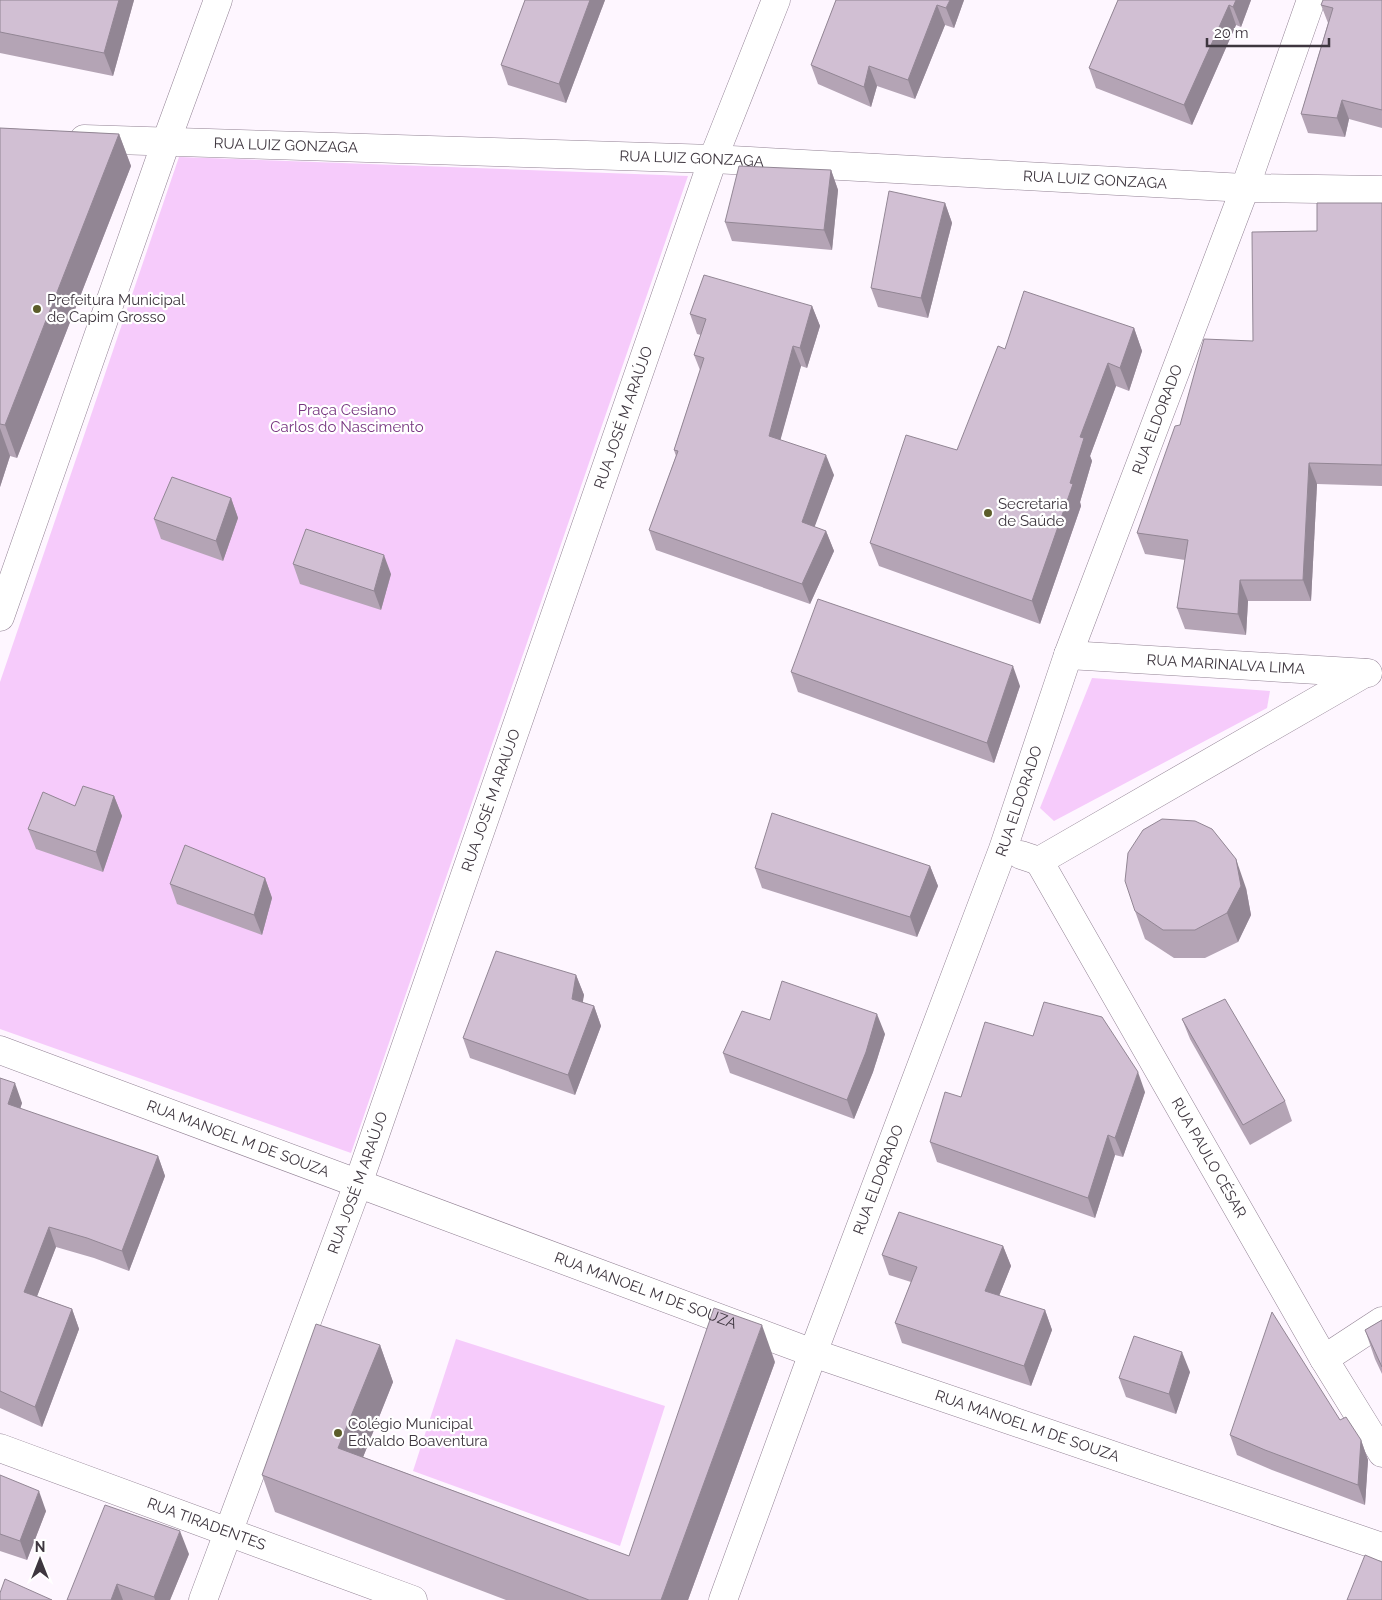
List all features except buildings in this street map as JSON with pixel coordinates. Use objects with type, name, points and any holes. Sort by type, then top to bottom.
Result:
[{"type":"street","points":[[0,617],[166,142],[218,0]]},
{"type":"street","name":"RUA JOSÉ M ARAÚJO","points":[[203,1600],[358,1184],[713,158],[776,0]]},
{"type":"street","name":"RUA ELDORADO","points":[[723,1600],[813,1352],[1003,849],[1068,655],[1245,188],[1311,0]]},
{"type":"street","name":"RUA LUIZ GONZAGA","points":[[58,138],[713,158],[1245,188],[1382,190]]},
{"type":"street","name":"RUA MARINALVA LIMA","points":[[1068,655],[1374,673]]},
{"type":"street","points":[[1003,849],[1040,861],[1374,673]]},
{"type":"street","name":"RUA PAULO CÉSAR","points":[[1040,861],[1324,1359],[1382,1453]]},
{"type":"street","name":"RUA MANOEL M DE SOUZA","points":[[0,1050],[813,1352],[1382,1547]]},
{"type":"street","points":[[1324,1359],[1382,1321]]},
{"type":"street","name":"RUA TIRADENTES","points":[[0,1448],[413,1600]]},
{"type":"green space","name":"Praça Cesiano Carlos do Nascimento","points":[[179,157],[688,176],[351,1153],[0,1029],[0,682]]},
{"type":"green space","points":[[1092,678],[1270,691],[1267,708],[1054,821],[1040,808]]},
{"type":"green space","points":[[456,1339],[665,1406],[620,1546],[413,1471]]},
{"type":"place","name":"Prefeitura Municipal de Capim Grosso","points":[[37,309]]},
{"type":"place","name":"Secretaria de Saúde","points":[[988,513]]},
{"type":"place","name":"Colégio Municipal Edvaldo Boaventura","points":[[338,1433]]}]
